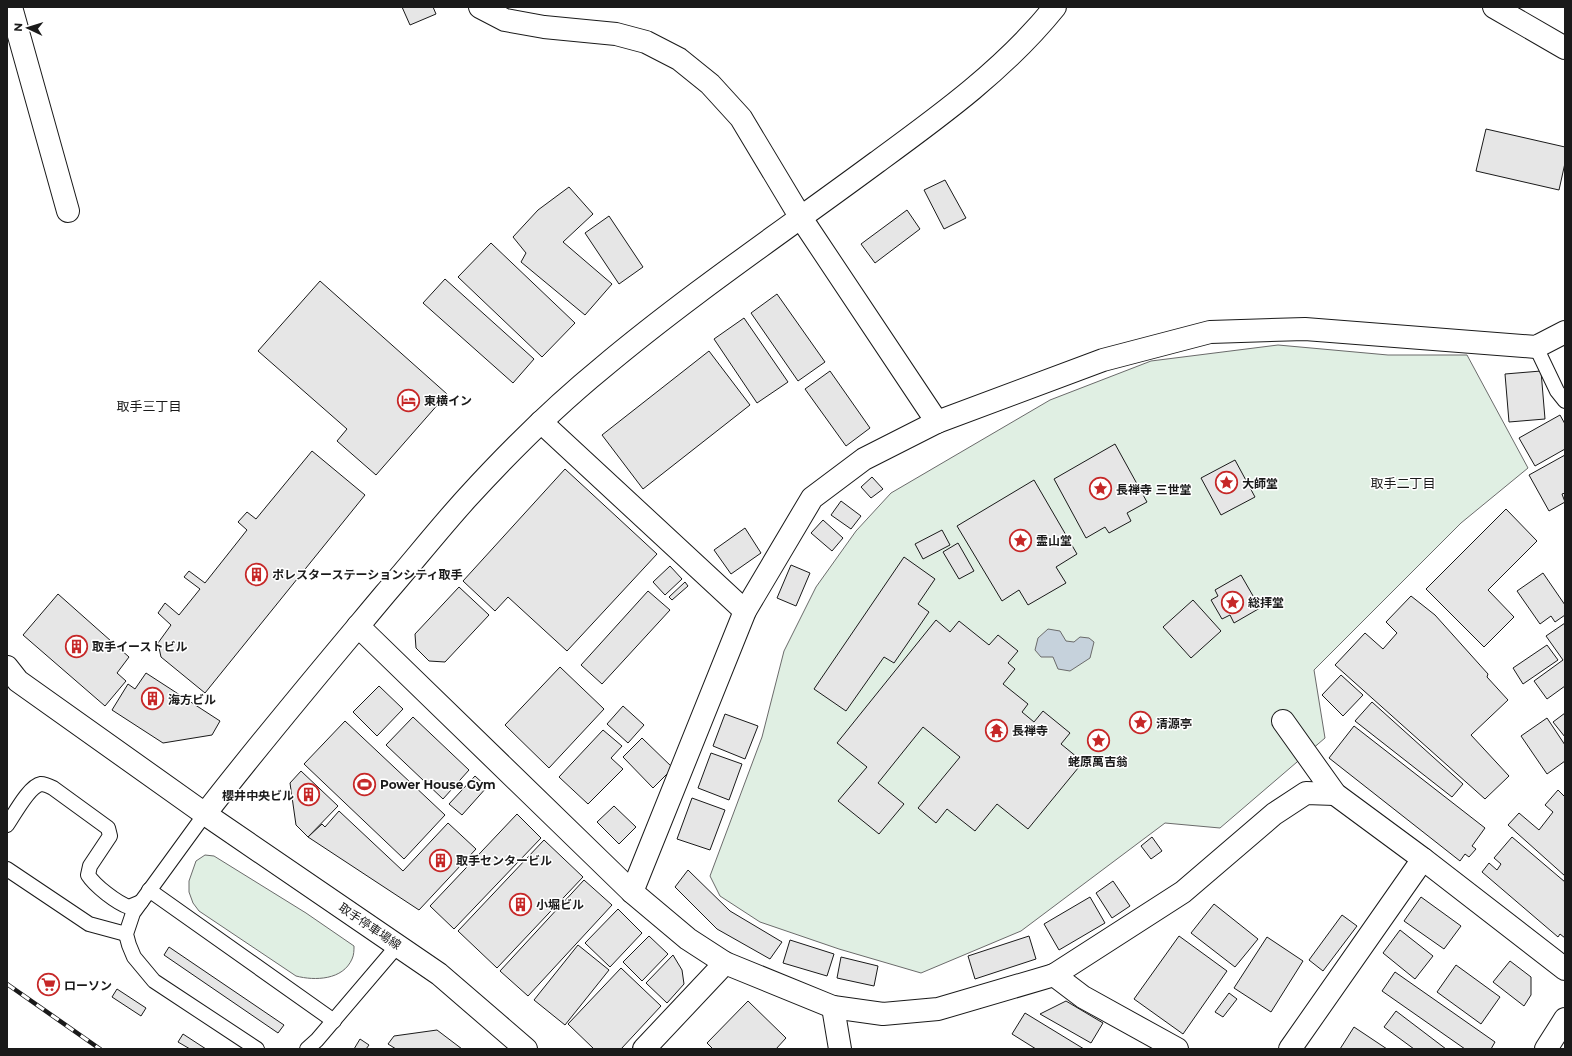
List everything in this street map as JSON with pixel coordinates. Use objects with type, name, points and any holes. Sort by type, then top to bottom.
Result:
[{"type":"street","points":[[11,7],[68,210]]},
{"type":"street","points":[[480,7],[505,20],[544,27],[616,34],[646,42],[679,59],[710,84],[741,118],[801,218],[937,422]]},
{"type":"street","points":[[205,814],[358,626],[464,501],[503,459],[541,422],[600,369],[662,319],[943,114],[1001,65],[1046,19],[1055,7]]},
{"type":"street","points":[[1494,7],[1565,48]]},
{"type":"street","points":[[632,892],[745,611],[812,498],[864,459],[937,422],[1103,360],[1210,332],[1305,329],[1536,347],[1565,332]]},
{"type":"street","points":[[541,422],[745,611]]},
{"type":"street","points":[[358,626],[632,892],[688,939],[725,963],[833,1007],[882,1014],[938,1009],[1054,975],[1184,892],[1274,814],[1306,793],[1335,794]]},
{"type":"street","name":"取手停車場線","points":[[7,667],[18,681],[205,814],[439,974],[526,1049]]},
{"type":"street","points":[[1283,721],[1335,794],[1424,859],[1565,969]]},
{"type":"street","points":[[1290,1049],[1424,859]]},
{"type":"street","points":[[644,1049],[725,963]]},
{"type":"street","points":[[1054,975],[1083,997],[1163,1046]]},
{"type":"street","points":[[833,1007],[840,1049]]},
{"type":"street","points":[[1546,1049],[1565,1019]]},
{"type":"lane","points":[[1536,347],[1557,391],[1565,401]]},
{"type":"lane","points":[[7,825],[33,787],[41,784],[53,788],[108,828],[110,836],[90,866],[88,875],[92,881],[122,905],[129,907],[141,902]]},
{"type":"lane","points":[[205,814],[133,913],[126,934],[134,957],[154,981],[257,1049]]},
{"type":"lane","points":[[7,868],[89,924],[126,934]]},
{"type":"lane","points":[[149,890],[334,1021]]},
{"type":"lane","points":[[307,1049],[334,1021],[398,945]]},
{"type":"green space","points":[[1278,345],[1388,355],[1467,355],[1528,468],[1461,523],[1314,670],[1325,738],[1220,828],[1165,823],[1021,931],[921,973],[839,949],[760,922],[720,896],[710,876],[762,737],[784,651],[816,587],[856,531],[891,493],[1050,400],[1151,361]]},
{"type":"green space","points":[[205,855],[214,856],[306,913],[354,946],[353,957],[348,966],[335,975],[328,977],[303,978],[296,976],[199,911],[193,903],[189,892],[189,881],[196,861]]},
{"type":"shaded area","points":[[1048,629],[1060,631],[1066,641],[1074,642],[1080,637],[1089,638],[1094,642],[1090,658],[1070,671],[1058,669],[1053,657],[1041,657],[1035,650],[1038,638]]},
{"type":"building","points":[[402,7],[433,7],[436,14],[410,25]]},
{"type":"building","points":[[1486,129],[1565,147],[1565,163],[1559,190],[1476,171]]},
{"type":"building","points":[[945,180],[966,218],[944,229],[924,190]]},
{"type":"building","points":[[569,187],[593,214],[563,242],[612,284],[585,315],[521,262],[526,253],[513,237],[538,210]]},
{"type":"building","points":[[907,210],[920,229],[875,263],[861,244]]},
{"type":"building","points":[[609,216],[643,267],[619,284],[585,233]]},
{"type":"building","points":[[491,243],[575,323],[542,357],[458,277]]},
{"type":"building","points":[[445,279],[534,359],[513,383],[423,303]]},
{"type":"building","points":[[320,281],[447,394],[376,475],[337,441],[347,429],[258,351]]},
{"type":"building","points":[[777,294],[825,362],[798,381],[751,313]]},
{"type":"building","points":[[744,318],[788,382],[757,403],[714,339]]},
{"type":"building","points":[[709,351],[750,405],[643,489],[602,435]]},
{"type":"building","points":[[830,371],[870,428],[846,446],[805,389]]},
{"type":"building","points":[[1541,371],[1545,419],[1509,422],[1505,374]]},
{"type":"building","points":[[1560,415],[1565,424],[1565,449],[1535,466],[1519,438]]},
{"type":"building","points":[[1115,444],[1147,502],[1127,513],[1131,521],[1109,533],[1105,527],[1086,538],[1054,479]]},
{"type":"building","name":"ポレスターステーションシティ取手","points":[[312,451],[365,495],[205,693],[161,657],[158,643],[171,625],[158,613],[165,603],[179,615],[200,589],[184,577],[189,571],[205,583],[247,530],[238,522],[247,512],[256,519]]},
{"type":"building","points":[[1565,455],[1565,493],[1562,494],[1565,502],[1549,511],[1529,475]]},
{"type":"building","points":[[1235,460],[1255,497],[1221,515],[1201,478]]},
{"type":"building","points":[[565,469],[657,554],[567,651],[508,597],[495,611],[463,581]]},
{"type":"building","points":[[872,477],[883,489],[871,498],[861,487]]},
{"type":"building","points":[[1034,480],[1077,554],[1056,567],[1066,583],[1028,605],[1019,590],[1002,601],[957,526]]},
{"type":"building","points":[[841,501],[861,516],[851,529],[831,515]]},
{"type":"building","points":[[1506,509],[1537,541],[1488,590],[1514,617],[1484,647],[1426,589]]},
{"type":"building","points":[[823,520],[843,538],[832,551],[811,533]]},
{"type":"building","points":[[745,528],[761,553],[731,574],[714,550]]},
{"type":"building","points":[[942,530],[950,545],[923,559],[915,544]]},
{"type":"building","points":[[958,543],[974,571],[959,579],[943,552]]},
{"type":"building","points":[[904,557],[935,579],[918,604],[929,612],[894,663],[884,657],[846,711],[814,689]]},
{"type":"building","points":[[791,565],[810,573],[796,606],[777,598]]},
{"type":"building","points":[[670,566],[682,579],[665,595],[653,582]]},
{"type":"building","points":[[1543,573],[1565,605],[1565,615],[1555,622],[1551,616],[1540,624],[1517,591]]},
{"type":"building","points":[[1241,575],[1260,608],[1234,623],[1230,615],[1222,619],[1211,600],[1218,596],[1215,590]]},
{"type":"building","points":[[685,582],[688,586],[672,600],[669,597]]},
{"type":"building","points":[[459,587],[489,615],[445,662],[429,661],[416,648],[415,634]]},
{"type":"building","points":[[648,591],[670,610],[602,684],[581,665]]},
{"type":"building","name":"取手イーストビル","points":[[58,594],[129,657],[117,673],[126,681],[105,706],[23,635]]},
{"type":"building","points":[[1411,596],[1435,615],[1488,674],[1487,677],[1508,700],[1471,735],[1509,776],[1485,799],[1335,665],[1365,633],[1383,649],[1397,633],[1386,622]]},
{"type":"building","points":[[1193,600],[1221,631],[1191,658],[1163,627]]},
{"type":"building","name":"長禅寺","points":[[936,620],[950,632],[959,621],[989,645],[998,635],[1018,651],[1008,663],[1015,669],[1003,684],[1028,704],[1022,712],[1034,722],[1043,711],[1070,733],[1061,744],[1083,762],[1028,829],[997,804],[975,831],[947,809],[936,823],[918,808],[960,757],[923,727],[878,783],[904,804],[879,834],[838,801],[867,767],[837,743]]},
{"type":"building","points":[[1565,623],[1565,686],[1547,699],[1534,681],[1563,660],[1546,636]]},
{"type":"building","points":[[1547,645],[1558,660],[1523,684],[1513,668]]},
{"type":"building","points":[[560,667],[604,709],[549,768],[505,725]]},
{"type":"building","name":"海方ビル","points":[[146,673],[220,721],[212,735],[163,743],[112,710],[128,684],[135,689]]},
{"type":"building","points":[[1341,675],[1363,695],[1343,716],[1322,695]]},
{"type":"building","points":[[379,686],[403,709],[377,736],[353,712]]},
{"type":"building","points":[[1372,702],[1463,784],[1452,797],[1355,721]]},
{"type":"building","points":[[623,706],[644,725],[628,743],[607,724]]},
{"type":"building","points":[[1565,713],[1565,737],[1553,722]]},
{"type":"building","points":[[725,714],[758,726],[745,759],[713,746]]},
{"type":"building","points":[[413,717],[469,770],[443,799],[386,745]]},
{"type":"building","points":[[1547,718],[1565,745],[1565,761],[1547,774],[1521,736]]},
{"type":"building","points":[[345,721],[445,815],[404,859],[304,764]]},
{"type":"building","points":[[1354,726],[1485,828],[1472,846],[1476,849],[1469,857],[1465,854],[1460,861],[1329,758]]},
{"type":"building","points":[[603,730],[622,746],[611,758],[623,769],[588,804],[559,777]]},
{"type":"building","points":[[642,738],[673,768],[653,788],[623,757]]},
{"type":"building","points":[[711,753],[742,764],[729,800],[698,788]]},
{"type":"building","name":"櫻井中央ビル","points":[[301,771],[338,806],[308,837],[296,825],[290,783]]},
{"type":"building","points":[[475,776],[487,787],[462,815],[449,804]]},
{"type":"building","points":[[1558,790],[1565,797],[1565,876],[1508,825],[1519,813],[1539,830],[1553,812],[1545,805]]},
{"type":"building","points":[[692,798],[725,810],[710,850],[677,839]]},
{"type":"building","points":[[614,806],[636,827],[619,844],[597,822]]},
{"type":"building","name":"取手センタービル","points":[[339,811],[403,871],[448,823],[476,849],[419,910],[308,837],[322,824],[325,827]]},
{"type":"building","points":[[517,814],[541,838],[454,929],[430,906]]},
{"type":"building","points":[[1152,837],[1162,851],[1151,859],[1141,846]]},
{"type":"building","points":[[1512,837],[1565,882],[1565,938],[1560,934],[1558,937],[1482,872],[1489,863],[1497,870],[1501,864],[1494,858]]},
{"type":"building","name":"小堀ビル","points":[[544,840],[583,877],[497,968],[458,931]]},
{"type":"building","points":[[688,870],[730,911],[782,942],[770,959],[717,929],[675,887]]},
{"type":"building","points":[[584,880],[612,905],[528,996],[500,971]]},
{"type":"building","points":[[1113,881],[1130,906],[1112,918],[1096,893]]},
{"type":"building","points":[[1090,897],[1105,923],[1059,950],[1044,924]]},
{"type":"building","points":[[1421,897],[1461,926],[1444,949],[1404,921]]},
{"type":"building","points":[[1214,904],[1258,939],[1235,967],[1191,933]]},
{"type":"building","points":[[618,909],[642,933],[610,967],[585,943]]},
{"type":"building","points":[[1342,915],[1357,926],[1323,971],[1309,960]]},
{"type":"building","points":[[1400,930],[1433,956],[1415,979],[1383,953]]},
{"type":"building","points":[[649,936],[668,954],[642,981],[623,962]]},
{"type":"building","points":[[1029,936],[1036,959],[975,979],[968,956]]},
{"type":"building","points":[[1179,936],[1227,971],[1183,1034],[1134,999]]},
{"type":"building","points":[[1267,937],[1303,961],[1271,1012],[1234,988]]},
{"type":"building","points":[[790,940],[834,954],[827,976],[783,963]]},
{"type":"building","points":[[578,945],[609,970],[565,1025],[534,1000]]},
{"type":"building","points":[[169,947],[284,1025],[278,1033],[164,955]]},
{"type":"building","points":[[673,955],[682,970],[684,984],[667,1003],[646,983]]},
{"type":"building","points":[[841,957],[878,966],[874,986],[837,978]]},
{"type":"building","points":[[1510,961],[1531,977],[1531,995],[1524,1006],[1493,982]]},
{"type":"building","points":[[1456,965],[1500,997],[1481,1024],[1437,992]]},
{"type":"building","points":[[621,968],[661,1006],[621,1049],[594,1049],[568,1024]]},
{"type":"building","points":[[1395,972],[1495,1042],[1491,1049],[1465,1049],[1382,991]]},
{"type":"building","points":[[117,989],[146,1008],[141,1016],[112,997]]},
{"type":"building","points":[[1229,993],[1237,999],[1223,1017],[1215,1012]]},
{"type":"building","points":[[748,1001],[786,1038],[776,1049],[713,1049],[707,1043]]},
{"type":"building","points":[[1066,1001],[1103,1023],[1091,1043],[1040,1014]]},
{"type":"building","points":[[1396,1011],[1446,1049],[1414,1049],[1384,1027]]},
{"type":"building","points":[[1025,1013],[1084,1049],[1036,1049],[1012,1034]]},
{"type":"building","points":[[1354,1027],[1387,1049],[1340,1049]]},
{"type":"building","points":[[437,1030],[462,1049],[396,1049],[388,1044],[394,1036]]},
{"type":"building","points":[[183,1034],[206,1049],[190,1049],[178,1042]]},
{"type":"building","points":[[360,1039],[369,1045],[366,1049],[354,1049]]},
{"type":"railway","points":[[7,984],[100,1049]]},
{"type":"place","name":"東横イン","points":[[409,400]]},
{"type":"place","name":"大師堂","points":[[1227,483]]},
{"type":"place","name":"長禅寺 三世堂","points":[[1100,489]]},
{"type":"place","name":"霊山堂","points":[[1020,540]]},
{"type":"place","name":"ポレスターステーションシティ取手","points":[[257,574]]},
{"type":"place","name":"総拝堂","points":[[1232,602]]},
{"type":"place","name":"取手イーストビル","points":[[76,646]]},
{"type":"place","name":"海方ビル","points":[[152,699]]},
{"type":"place","name":"清源亭","points":[[1141,723]]},
{"type":"place","name":"長禅寺","points":[[997,730]]},
{"type":"place","name":"蛯原萬吉翁","points":[[1098,740]]},
{"type":"place","name":"Power House Gym","points":[[364,784]]},
{"type":"place","name":"櫻井中央ビル","points":[[309,795]]},
{"type":"place","name":"取手センタービル","points":[[440,860]]},
{"type":"place","name":"小堀ビル","points":[[521,904]]},
{"type":"place","name":"ローソン","points":[[48,985]]},
{"type":"district","name":"取手三丁目","points":[[149,406]]},
{"type":"district","name":"取手二丁目","points":[[1403,483]]}]
